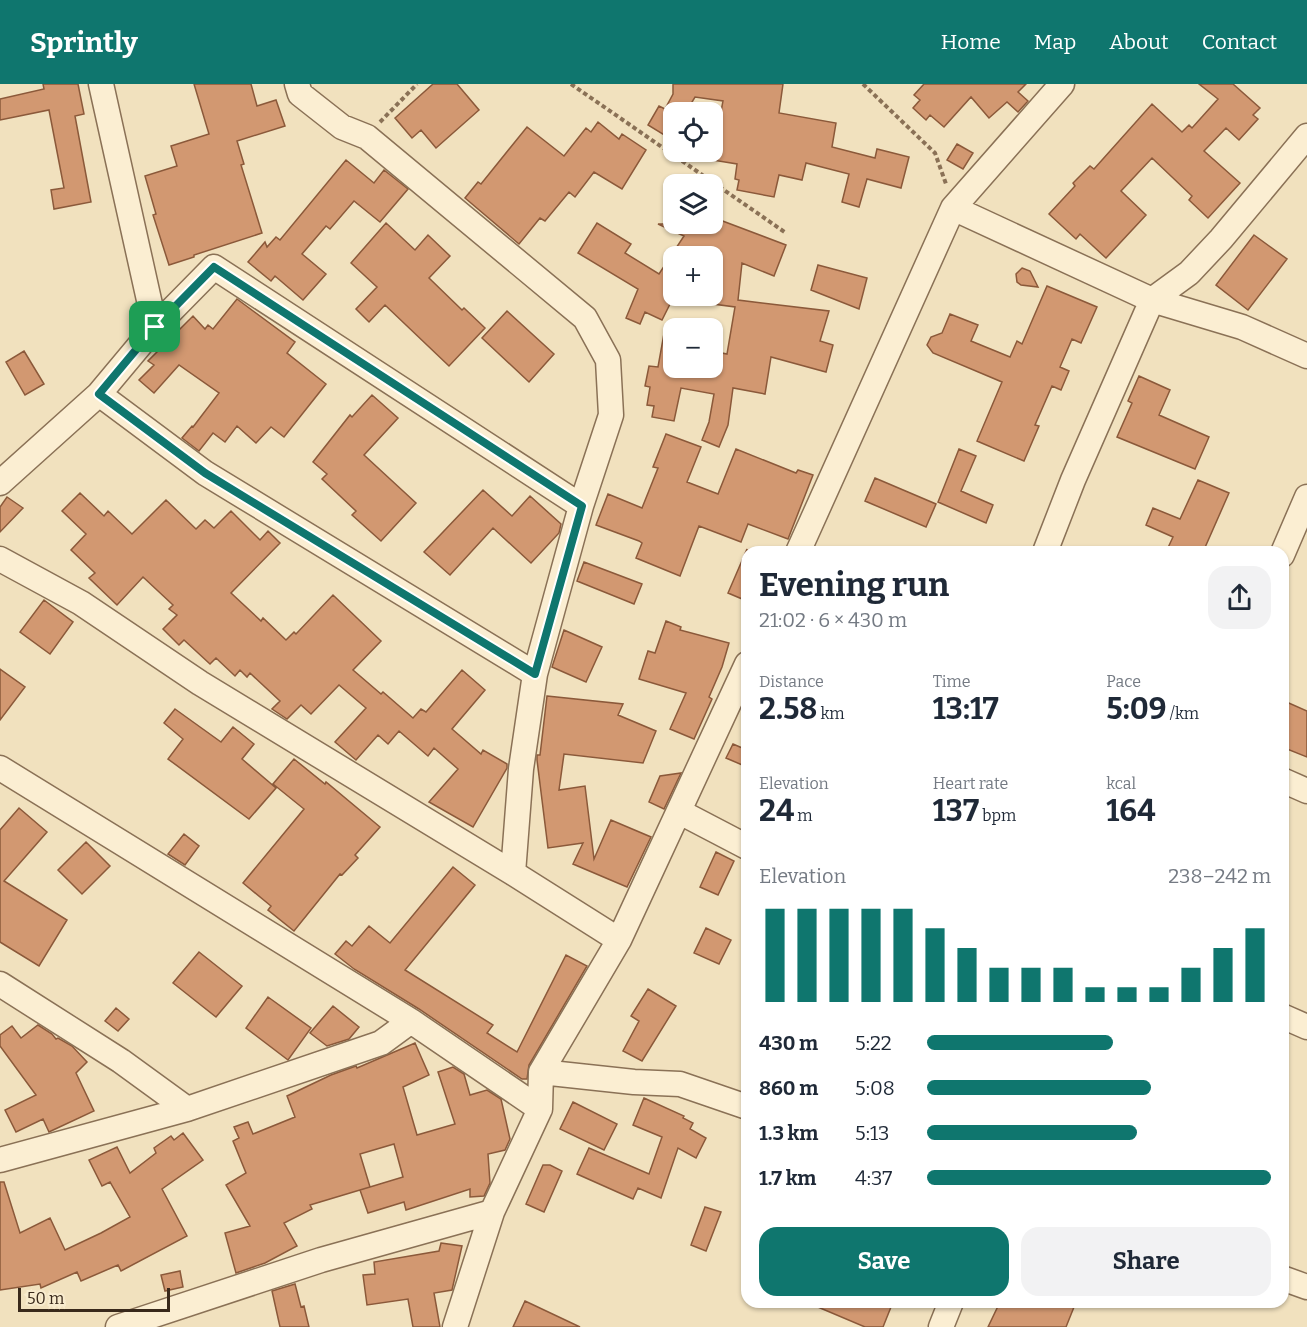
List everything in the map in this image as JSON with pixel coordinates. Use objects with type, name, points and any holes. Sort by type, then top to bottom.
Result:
[{"type":"street","points":[[101,84],[155,327]]},
{"type":"street","points":[[297,84],[300,94],[342,127],[367,137],[585,318],[608,360],[611,415],[582,506],[535,674],[521,769],[513,873]]},
{"type":"street","points":[[801,546],[953,208],[1062,84]]},
{"type":"street","points":[[1047,546],[1073,480],[1152,300],[1189,273],[1221,239],[1307,136]]},
{"type":"street","points":[[953,208],[1152,300],[1242,327],[1307,356]]},
{"type":"street","points":[[2,472],[99,394],[155,327],[214,267],[582,506]]},
{"type":"street","points":[[99,394],[205,473],[535,674]]},
{"type":"street","points":[[1286,546],[1307,497]]},
{"type":"street","points":[[0,559],[81,603],[200,683],[619,940]]},
{"type":"street","points":[[454,1327],[492,1212],[540,1109],[541,1071],[619,940],[741,677]]},
{"type":"street","points":[[0,768],[411,1021],[540,1109]]},
{"type":"street","points":[[1289,783],[1307,790]]},
{"type":"street","points":[[680,812],[741,844]]},
{"type":"street","points":[[4,993],[121,1061],[187,1109]]},
{"type":"street","points":[[1289,1019],[1307,1027]]},
{"type":"street","points":[[0,1160],[187,1109],[381,1043],[411,1021]]},
{"type":"street","points":[[541,1071],[634,1082],[681,1084],[741,1105]]},
{"type":"street","points":[[118,1327],[321,1260],[492,1212]]},
{"type":"street","points":[[1289,1281],[1307,1287]]},
{"type":"street","points":[[941,1327],[949,1308]]},
{"type":"path","points":[[367,137],[417,84]]},
{"type":"path","points":[[571,84],[786,233]]},
{"type":"path","points":[[863,84],[935,153],[953,208]]},
{"type":"building","points":[[43,84],[78,84],[84,114],[75,116],[91,202],[54,209],[51,190],[64,188],[49,110],[0,120],[0,99],[44,89]]},
{"type":"building","points":[[194,84],[251,84],[257,106],[276,100],[285,126],[237,141],[244,164],[241,165],[262,233],[169,265],[153,215],[156,214],[145,176],[177,166],[171,146],[209,134]]},
{"type":"building","points":[[433,84],[457,84],[479,110],[436,148],[421,130],[412,138],[395,118]]},
{"type":"building","points":[[673,84],[783,84],[779,113],[836,123],[832,147],[875,158],[877,149],[909,157],[901,188],[867,179],[859,207],[842,202],[849,174],[806,163],[802,180],[779,175],[774,197],[737,190],[739,180],[735,179],[737,164],[723,162],[723,101],[695,97],[692,102],[669,102],[673,94]]},
{"type":"building","points":[[924,84],[1026,84],[1018,92],[1028,101],[1018,112],[1007,102],[989,118],[971,97],[944,127],[930,115],[926,120],[913,108],[920,100],[914,95]]},
{"type":"building","points":[[1199,84],[1233,84],[1260,108],[1253,115],[1258,119],[1239,140],[1226,128],[1204,151],[1240,183],[1208,218],[1189,200],[1192,196],[1152,158],[1121,191],[1146,215],[1106,258],[1080,234],[1076,239],[1049,214],[1075,186],[1073,183],[1090,166],[1094,169],[1152,104],[1182,132],[1189,125],[1192,128],[1218,99]]},
{"type":"building","points":[[659,106],[663,108],[663,134],[648,125]]},
{"type":"building","points":[[598,122],[619,139],[622,134],[646,150],[622,189],[594,172],[575,197],[569,192],[545,221],[540,218],[519,244],[465,198],[478,182],[481,184],[527,127],[564,156],[586,128],[591,132]]},
{"type":"building","points":[[957,144],[973,153],[963,169],[947,160]]},
{"type":"building","points":[[346,160],[374,183],[384,170],[408,189],[380,222],[354,201],[330,229],[326,226],[302,254],[326,274],[303,300],[275,276],[271,281],[248,262],[265,242],[267,247],[276,237],[280,240]]},
{"type":"building","points":[[723,221],[786,245],[774,276],[742,263],[738,300],[829,311],[820,341],[833,345],[826,372],[771,357],[765,394],[733,388],[728,425],[719,447],[702,440],[709,422],[714,394],[681,388],[674,421],[652,417],[654,406],[647,405],[650,387],[645,386],[649,366],[658,367],[663,339],[663,378],[723,378],[723,353],[727,354],[735,307],[723,305],[723,246],[677,246],[684,236],[680,234],[723,234]]},
{"type":"building","points":[[386,223],[415,250],[428,235],[450,256],[429,278],[462,310],[464,308],[485,328],[449,366],[385,305],[369,322],[356,309],[377,287],[351,263]]},
{"type":"building","points":[[597,223],[631,244],[625,253],[659,274],[663,268],[663,306],[669,306],[662,320],[645,312],[640,324],[626,318],[638,289],[578,253]]},
{"type":"building","points":[[1254,235],[1287,259],[1248,310],[1216,285]]},
{"type":"building","points":[[818,265],[867,278],[859,309],[811,290]]},
{"type":"building","points":[[1022,268],[1030,271],[1038,287],[1021,285],[1017,282],[1016,274]]},
{"type":"building","points":[[1047,286],[1097,307],[1081,343],[1072,339],[1060,367],[1069,371],[1061,390],[1052,386],[1035,425],[1039,426],[1024,461],[977,441],[1002,382],[933,353],[927,345],[931,337],[942,333],[950,314],[978,325],[971,341],[1010,357],[1017,341],[1022,344]]},
{"type":"building","points":[[237,299],[295,342],[287,353],[326,384],[284,437],[271,427],[256,443],[237,426],[225,442],[213,433],[199,451],[182,438],[219,393],[179,365],[154,393],[139,380],[154,365],[148,361],[193,316],[205,329],[208,325],[213,329]]},
{"type":"building","points":[[507,311],[554,354],[529,382],[482,338]]},
{"type":"building","points":[[24,351],[44,384],[25,395],[6,362]]},
{"type":"building","points":[[1139,376],[1170,390],[1159,415],[1209,437],[1195,469],[1117,437],[1132,403],[1128,401]]},
{"type":"building","points":[[372,395],[398,418],[364,455],[416,503],[381,541],[352,515],[356,511],[322,479],[327,474],[313,462],[350,415],[352,417]]},
{"type":"building","points":[[666,434],[701,447],[687,482],[718,494],[736,449],[796,473],[798,470],[813,475],[788,539],[748,524],[741,542],[699,526],[680,576],[636,558],[642,543],[639,541],[596,525],[608,494],[642,508],[658,468],[653,467]]},
{"type":"building","points":[[959,449],[976,456],[961,491],[993,505],[986,523],[938,502]]},
{"type":"building","points":[[875,478],[936,504],[926,527],[865,501]]},
{"type":"building","points":[[1198,480],[1229,493],[1206,546],[1169,546],[1173,537],[1146,525],[1153,508],[1180,519]]},
{"type":"building","points":[[483,490],[512,516],[530,496],[561,524],[559,533],[531,563],[493,528],[450,575],[424,552]]},
{"type":"building","points":[[80,493],[104,516],[108,511],[132,534],[166,500],[196,529],[205,520],[214,528],[231,511],[260,540],[268,531],[280,543],[231,593],[286,640],[294,632],[296,634],[333,595],[381,641],[353,670],[413,718],[421,709],[426,712],[462,670],[485,690],[452,729],[481,754],[483,750],[507,764],[507,768],[473,827],[429,802],[458,769],[434,748],[428,756],[399,731],[388,744],[378,735],[356,760],[335,742],[366,708],[339,685],[311,714],[301,705],[287,719],[272,709],[280,701],[250,673],[247,677],[240,670],[235,676],[216,658],[210,664],[184,640],[179,645],[163,629],[177,615],[169,609],[173,605],[143,577],[117,605],[89,578],[95,573],[71,550],[86,534],[62,511]]},
{"type":"building","points":[[7,497],[23,508],[0,532],[0,507]]},
{"type":"building","points":[[584,562],[642,584],[634,604],[577,581]]},
{"type":"building","points":[[741,563],[741,598],[728,593]]},
{"type":"building","points":[[44,600],[73,622],[50,654],[20,632]]},
{"type":"building","points":[[666,621],[681,627],[680,630],[729,643],[709,697],[712,699],[694,739],[670,729],[686,693],[639,679],[648,651],[655,653]]},
{"type":"building","points":[[564,630],[602,647],[586,682],[552,667]]},
{"type":"building","points":[[0,669],[25,687],[0,720]]},
{"type":"building","points":[[547,696],[623,704],[618,715],[656,731],[643,763],[564,754],[559,790],[585,786],[594,859],[611,820],[651,837],[627,887],[573,864],[583,843],[548,848],[537,760],[537,755],[540,755]]},
{"type":"building","points":[[1289,703],[1307,711],[1307,757],[1289,750]]},
{"type":"building","points":[[175,709],[221,742],[233,727],[254,744],[242,759],[276,788],[249,819],[168,759],[183,739],[164,723]]},
{"type":"building","points":[[733,744],[741,747],[741,764],[726,758]]},
{"type":"building","points":[[294,759],[325,784],[326,782],[380,827],[355,855],[358,858],[342,875],[340,874],[294,931],[268,910],[271,906],[243,883],[304,809],[273,784]]},
{"type":"building","points":[[681,773],[664,809],[649,802],[660,776]]},
{"type":"building","points":[[19,808],[47,832],[4,881],[67,920],[39,966],[0,942],[0,830]]},
{"type":"building","points":[[184,834],[199,846],[185,865],[168,854]]},
{"type":"building","points":[[86,842],[110,866],[82,894],[58,870]]},
{"type":"building","points":[[716,852],[734,861],[718,895],[700,887]]},
{"type":"building","points":[[453,867],[475,885],[405,970],[493,1025],[487,1033],[517,1052],[566,955],[587,966],[529,1065],[527,1079],[522,1079],[419,1009],[354,969],[335,954],[346,941],[352,946],[369,926],[390,943]]},
{"type":"building","points":[[706,928],[731,940],[719,964],[694,953]]},
{"type":"building","points":[[199,952],[242,986],[216,1017],[173,983]]},
{"type":"building","points":[[648,989],[676,1006],[642,1061],[623,1051],[639,1021],[631,1016]]},
{"type":"building","points":[[268,997],[311,1028],[288,1060],[246,1028]]},
{"type":"building","points":[[333,1006],[359,1027],[349,1039],[327,1046],[310,1033]]},
{"type":"building","points":[[116,1008],[129,1019],[118,1031],[105,1021]]},
{"type":"building","points":[[38,1025],[56,1039],[72,1046],[87,1062],[76,1073],[94,1111],[49,1132],[43,1119],[16,1132],[5,1110],[36,1095],[0,1046],[0,1035],[12,1026],[21,1038]]},
{"type":"building","points":[[415,1043],[429,1075],[403,1087],[417,1135],[455,1124],[438,1072],[453,1067],[464,1074],[470,1095],[487,1090],[501,1099],[510,1139],[505,1150],[488,1154],[490,1183],[484,1196],[470,1197],[470,1189],[406,1210],[404,1202],[368,1213],[360,1190],[310,1205],[312,1209],[284,1223],[297,1246],[265,1263],[236,1273],[225,1233],[250,1226],[226,1185],[246,1173],[233,1141],[239,1138],[234,1127],[248,1122],[253,1134],[295,1117],[287,1096],[331,1075],[356,1066],[357,1068]]},
{"type":"building","points":[[644,1098],[684,1116],[683,1118],[693,1123],[690,1129],[706,1138],[696,1158],[678,1148],[661,1198],[638,1188],[633,1199],[577,1174],[589,1148],[649,1174],[662,1137],[633,1125]]},
{"type":"building","points":[[573,1102],[617,1124],[604,1150],[560,1129]]},
{"type":"building","points":[[183,1133],[203,1160],[162,1189],[187,1236],[121,1271],[118,1265],[81,1281],[77,1272],[41,1288],[40,1284],[0,1290],[0,1182],[4,1182],[20,1233],[50,1218],[65,1250],[130,1217],[110,1182],[102,1186],[89,1160],[117,1147],[130,1173],[156,1153],[154,1148],[171,1136],[174,1140]]},
{"type":"building","points":[[394,1144],[403,1177],[370,1187],[360,1154]]},
{"type":"building","points":[[543,1165],[550,1165],[562,1171],[544,1212],[526,1204]]},
{"type":"building","points":[[705,1207],[721,1212],[706,1251],[691,1245]]},
{"type":"building","points":[[441,1243],[462,1246],[452,1290],[434,1293],[440,1327],[413,1327],[408,1299],[367,1305],[363,1275],[375,1274],[374,1262],[439,1251]]},
{"type":"building","points":[[180,1271],[183,1287],[165,1291],[161,1275]]},
{"type":"building","points":[[295,1284],[309,1327],[280,1327],[272,1291]]},
{"type":"building","points":[[525,1301],[580,1327],[513,1327]]},
{"type":"building","points":[[820,1308],[891,1308],[883,1327],[865,1327]]},
{"type":"building","points":[[997,1308],[1074,1308],[1066,1327],[988,1327]]},
{"type":"route","points":[[214,267],[582,506],[535,674],[205,473],[99,394],[155,327],[214,267]]}]
